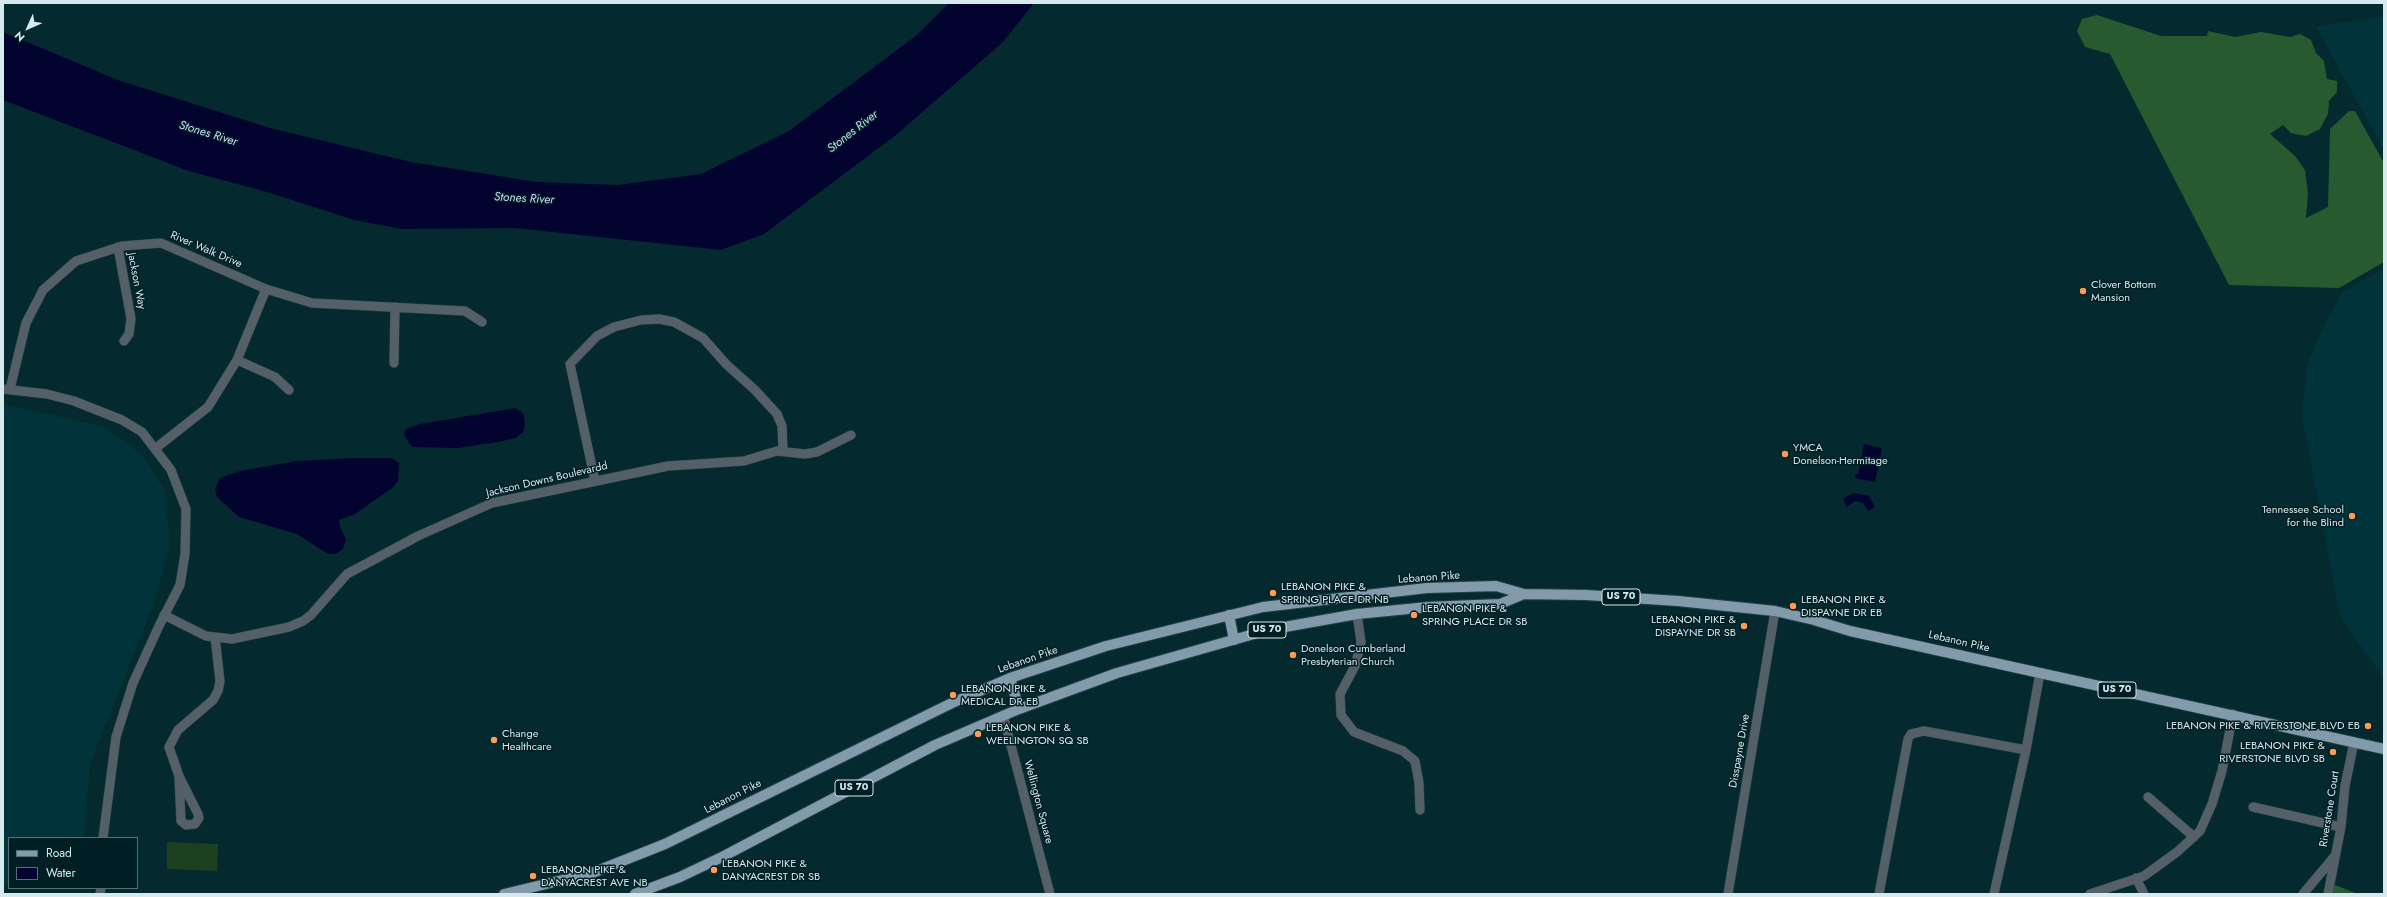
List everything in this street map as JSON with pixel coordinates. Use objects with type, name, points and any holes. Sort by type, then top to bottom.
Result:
[{"type":"main road","name":"Lebanon Pike","points":[[504,894],[592,873],[665,844],[938,710],[1010,678],[1106,646],[1263,607],[1428,588],[1496,586],[1524,594],[1586,595],[1678,601],[1775,611],[1814,620],[1850,631],[2233,714],[2384,749]]},
{"type":"main road","name":"Lebanon Pike","points":[[634,894],[680,878],[935,745],[1003,715],[1117,673],[1268,630],[1357,614],[1428,607],[1500,604],[1524,594]]},
{"type":"main road","points":[[1229,615],[1234,640]]},
{"type":"main road","points":[[1010,678],[1019,709]]},
{"type":"street","name":"River Walk Drive","points":[[6,389],[26,323],[43,290],[76,262],[118,247],[161,243],[266,289],[312,302],[395,307]]},
{"type":"street","name":"Jackson Way","points":[[118,247],[131,319],[130,334],[124,341]]},
{"type":"street","points":[[156,448],[208,407],[238,360],[266,289]]},
{"type":"street","points":[[394,363],[395,307],[465,311],[482,322]]},
{"type":"street","points":[[595,481],[570,364],[597,336],[614,327],[641,320],[659,319],[674,322],[703,338],[727,365],[755,390],[777,414],[782,426],[783,451]]},
{"type":"street","points":[[238,360],[275,377],[288,390]]},
{"type":"street","points":[[6,389],[48,394],[74,401],[122,420],[142,432],[156,448],[171,470],[186,509],[185,554],[180,585],[164,615],[133,683],[116,737],[103,837]]},
{"type":"street","name":"Jackson Downs Boulevardd","points":[[164,615],[206,636],[232,639],[254,635],[303,621],[320,606],[332,589],[347,574],[372,559],[463,515],[492,503],[668,466],[744,461],[770,452],[783,451],[795,454],[817,452],[851,435]]},
{"type":"street","name":"Disspayne Drive","points":[[1728,894],[1775,611]]},
{"type":"street","points":[[1357,614],[1361,642],[1355,666],[1340,694],[1341,715],[1354,732],[1403,751],[1415,761],[1420,783],[1420,810]]},
{"type":"street","points":[[178,776],[181,821],[186,825],[195,824],[199,818],[198,814],[178,776],[169,751],[170,742],[178,730],[213,700],[218,691],[220,681],[215,637]]},
{"type":"street","points":[[1994,894],[2026,750],[2040,673]]},
{"type":"street","points":[[2090,894],[2144,876],[2177,852],[2200,831],[2212,804],[2222,771],[2233,714]]},
{"type":"street","name":"Wellington Square","points":[[1003,715],[1050,894]]},
{"type":"street","points":[[1879,894],[1908,739],[1911,734],[1924,731],[2026,750]]},
{"type":"street","name":"Riverstone Court","points":[[2328,894],[2340,827],[2345,786],[2354,742]]},
{"type":"street","points":[[2148,797],[2194,837]]},
{"type":"street","points":[[2253,807],[2340,827]]},
{"type":"street","name":"Riverstone Court","points":[[2303,894],[2335,856]]},
{"type":"street","points":[[2136,878],[2144,894]]},
{"type":"shaded area","points":[[2384,16],[2384,150],[2316,27]]},
{"type":"shaded area","name":"Tennessee School for the Blind","points":[[2384,268],[2384,679],[2340,616],[2302,416],[2307,365],[2327,319],[2343,292]]},
{"type":"shaded area","points":[[3,404],[105,427],[141,454],[165,491],[170,545],[153,606],[90,764],[84,837],[8,837],[8,884],[3,884]]},
{"type":"green space","points":[[2097,15],[2161,36],[2207,36],[2208,31],[2235,37],[2261,32],[2290,37],[2300,34],[2311,40],[2316,53],[2324,61],[2327,79],[2337,81],[2337,92],[2329,101],[2328,114],[2320,129],[2306,136],[2291,133],[2283,125],[2270,134],[2295,156],[2305,170],[2308,193],[2306,218],[2328,207],[2330,129],[2349,111],[2355,111],[2384,163],[2384,262],[2339,288],[2229,285],[2110,54],[2085,47],[2077,31],[2082,19]]},
{"type":"green space","points":[[167,842],[218,844],[217,871],[167,869]]},
{"type":"green space","points":[[2330,883],[2358,894],[2328,894]]},
{"type":"water","name":"Stones River","points":[[949,3],[1034,3],[1003,42],[896,135],[764,234],[721,250],[515,228],[402,229],[354,220],[267,192],[189,171],[3,100],[3,32],[118,80],[270,128],[411,162],[537,182],[617,185],[701,174],[789,131],[917,35]]},
{"type":"water","points":[[515,408],[521,411],[524,415],[525,425],[523,432],[516,438],[458,448],[412,447],[404,435],[406,429],[420,424]]},
{"type":"water","points":[[1864,444],[1882,448],[1875,482],[1855,478],[1856,474],[1858,474]]},
{"type":"water","points":[[353,458],[392,458],[399,463],[398,481],[392,488],[355,514],[339,520],[340,527],[346,539],[343,549],[336,554],[328,554],[297,534],[239,517],[217,497],[215,489],[220,478],[240,471],[297,461]]},
{"type":"water","points":[[1853,493],[1869,496],[1875,507],[1868,511],[1863,503],[1855,501],[1847,507],[1843,499]]},
{"type":"place","name":"Clover Bottom Mansion","points":[[2083,291]]},
{"type":"place","name":"YMCA Donelson-Hermitage","points":[[1785,454]]},
{"type":"place","name":"Tennessee School for the Blind","points":[[2352,516]]},
{"type":"place","name":"LEBANON PIKE & SPRING PLACE DR NB","points":[[1273,593]]},
{"type":"place","name":"LEBANON PIKE & DISPAYNE DR EB","points":[[1793,606]]},
{"type":"place","name":"LEBANON PIKE & SPRING PLACE DR SB","points":[[1414,615]]},
{"type":"place","name":"LEBANON PIKE & DISPAYNE DR SB","points":[[1744,626]]},
{"type":"place","name":"Donelson Cumberland Presbyterian Church","points":[[1293,655]]},
{"type":"place","name":"LEBANON PIKE & MEDICAL DR EB","points":[[953,695]]},
{"type":"place","name":"LEBANON PIKE & RIVERSTONE BLVD EB","points":[[2368,726]]},
{"type":"place","name":"LEBANON PIKE & WEELINGTON SQ SB","points":[[978,734]]},
{"type":"place","name":"Change Healthcare","points":[[494,740]]},
{"type":"place","name":"LEBANON PIKE & RIVERSTONE BLVD SB","points":[[2333,752]]},
{"type":"place","name":"LEBANON PIKE & DANYACREST DR SB","points":[[714,870]]},
{"type":"place","name":"LEBANON PIKE & DANYACREST AVE NB","points":[[533,876]]}]
